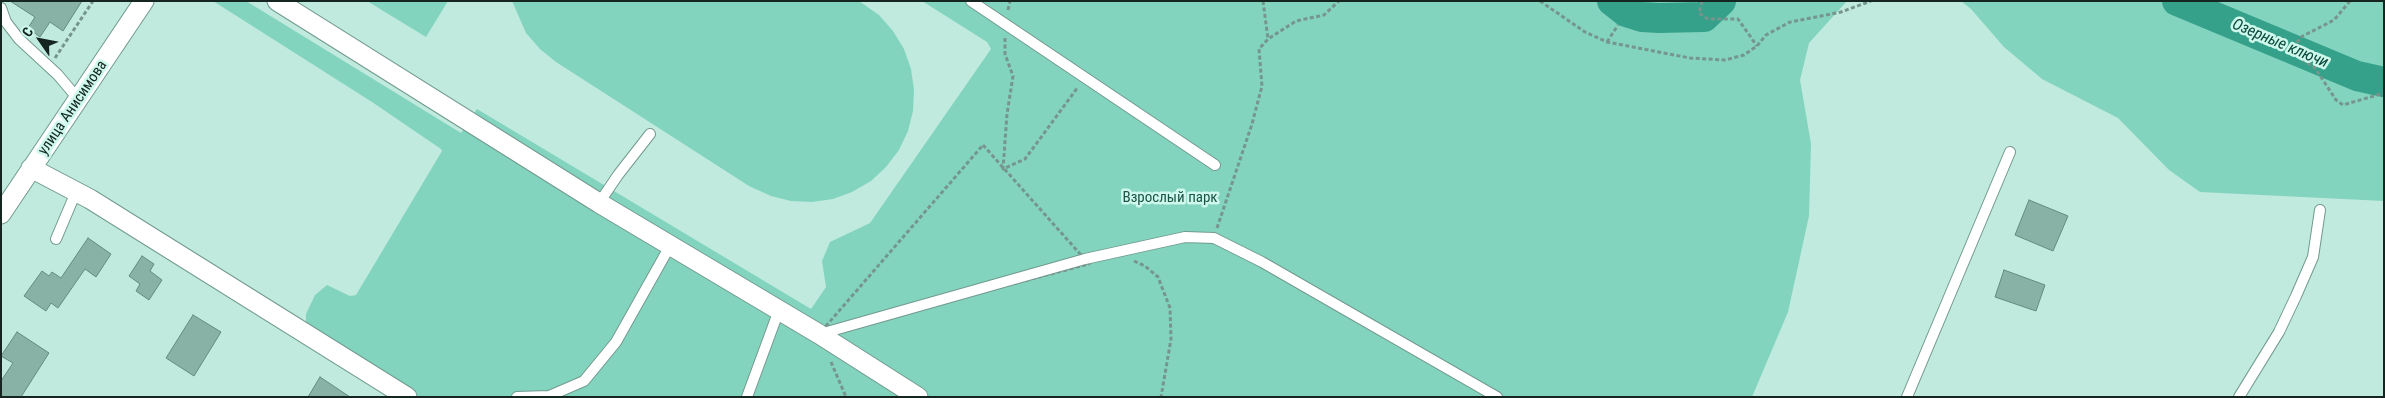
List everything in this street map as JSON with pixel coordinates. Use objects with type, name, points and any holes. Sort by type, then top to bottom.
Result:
[{"type":"street","name":"улица Анисимова","points":[[1,214],[144,1]]},
{"type":"street","points":[[277,1],[600,203],[779,310],[918,397]]},
{"type":"street","points":[[31,168],[90,198],[408,397]]},
{"type":"lane","points":[[972,1],[1215,165]]},
{"type":"lane","points":[[1,8],[6,22],[19,39],[49,67],[79,100]]},
{"type":"lane","points":[[600,203],[650,134]]},
{"type":"lane","points":[[1907,397],[2010,152]]},
{"type":"lane","points":[[56,239],[76,192]]},
{"type":"lane","points":[[2239,397],[2279,332],[2313,257],[2320,210]]},
{"type":"lane","points":[[821,338],[1087,261],[1185,237],[1214,238],[1262,262],[1497,397]]},
{"type":"lane","points":[[517,397],[549,396],[584,381],[616,342],[670,246]]},
{"type":"lane","points":[[747,397],[779,310]]},
{"type":"path","points":[[49,67],[93,1]]},
{"type":"path","points":[[1003,169],[1007,114],[1013,76],[1006,54],[1004,23],[1010,1]]},
{"type":"path","points":[[1263,1],[1268,39]]},
{"type":"path","points":[[1214,238],[1252,124],[1262,86],[1259,49],[1268,39],[1296,21],[1324,15],[1339,1]]},
{"type":"path","points":[[1540,1],[1585,32],[1607,42],[1690,58],[1725,60],[1744,54],[1757,46],[1766,35],[1790,22],[1842,12],[1872,1]]},
{"type":"path","points":[[1702,1],[1699,14],[1708,20],[1738,19],[1757,46]]},
{"type":"path","points":[[2350,1],[2334,20],[2301,37],[2293,48],[2294,54],[2315,68],[2336,100],[2343,105],[2384,93]]},
{"type":"path","points":[[1607,42],[1618,25]]},
{"type":"path","points":[[1003,169],[1024,159],[1085,78]]},
{"type":"path","points":[[821,338],[983,146],[1087,261],[1099,263]]},
{"type":"path","points":[[1128,259],[1145,266],[1158,277],[1170,308],[1171,339],[1161,397]]},
{"type":"path","points":[[830,361],[846,397]]},
{"type":"green space","name":"Взрослый парк","points":[[213,1],[246,1],[461,133],[477,109],[811,309],[826,287],[822,261],[830,242],[870,223],[991,49],[987,42],[922,1],[1847,1],[1809,43],[1800,80],[1811,144],[1809,216],[1788,312],[1752,397],[410,397],[309,327],[306,322],[306,314],[315,295],[327,285],[350,296],[356,295],[442,151],[372,102]]},
{"type":"green space","points":[[367,1],[448,1],[426,37]]},
{"type":"green space","points":[[512,1],[859,1],[879,15],[893,31],[904,49],[911,69],[914,90],[913,111],[908,131],[899,150],[886,167],[871,181],[852,192],[833,199],[812,202],[791,201],[771,196],[749,186],[556,62],[540,49],[526,33]]},
{"type":"green space","points":[[1961,1],[2384,1],[2384,201],[2200,192],[2169,170],[2118,118],[2042,79],[2004,47],[1971,9]]},
{"type":"building","points":[[10,1],[82,1],[63,31],[50,22],[40,37],[28,28],[35,17]]},
{"type":"building","points":[[2029,200],[2068,216],[2053,251],[2015,235]]},
{"type":"building","points":[[88,238],[111,254],[96,277],[85,269],[58,308],[51,303],[46,311],[24,296],[42,271],[49,276],[52,272],[61,278]]},
{"type":"building","points":[[142,256],[154,264],[150,271],[162,280],[149,300],[136,291],[140,284],[129,276]]},
{"type":"building","points":[[2004,270],[2045,285],[2036,311],[1995,297]]},
{"type":"building","points":[[193,315],[221,332],[194,376],[166,358]]},
{"type":"building","points":[[17,332],[49,353],[21,397],[1,397],[1,381],[13,363],[1,356]]},
{"type":"building","points":[[320,377],[350,397],[308,397]]},
{"type":"waterway","name":"Озерные ключи","points":[[1612,1],[1626,12],[1642,17],[1659,18],[1704,17],[1721,1]]},
{"type":"waterway","name":"Озерные ключи","points":[[2177,1],[2357,76],[2384,82]]}]
